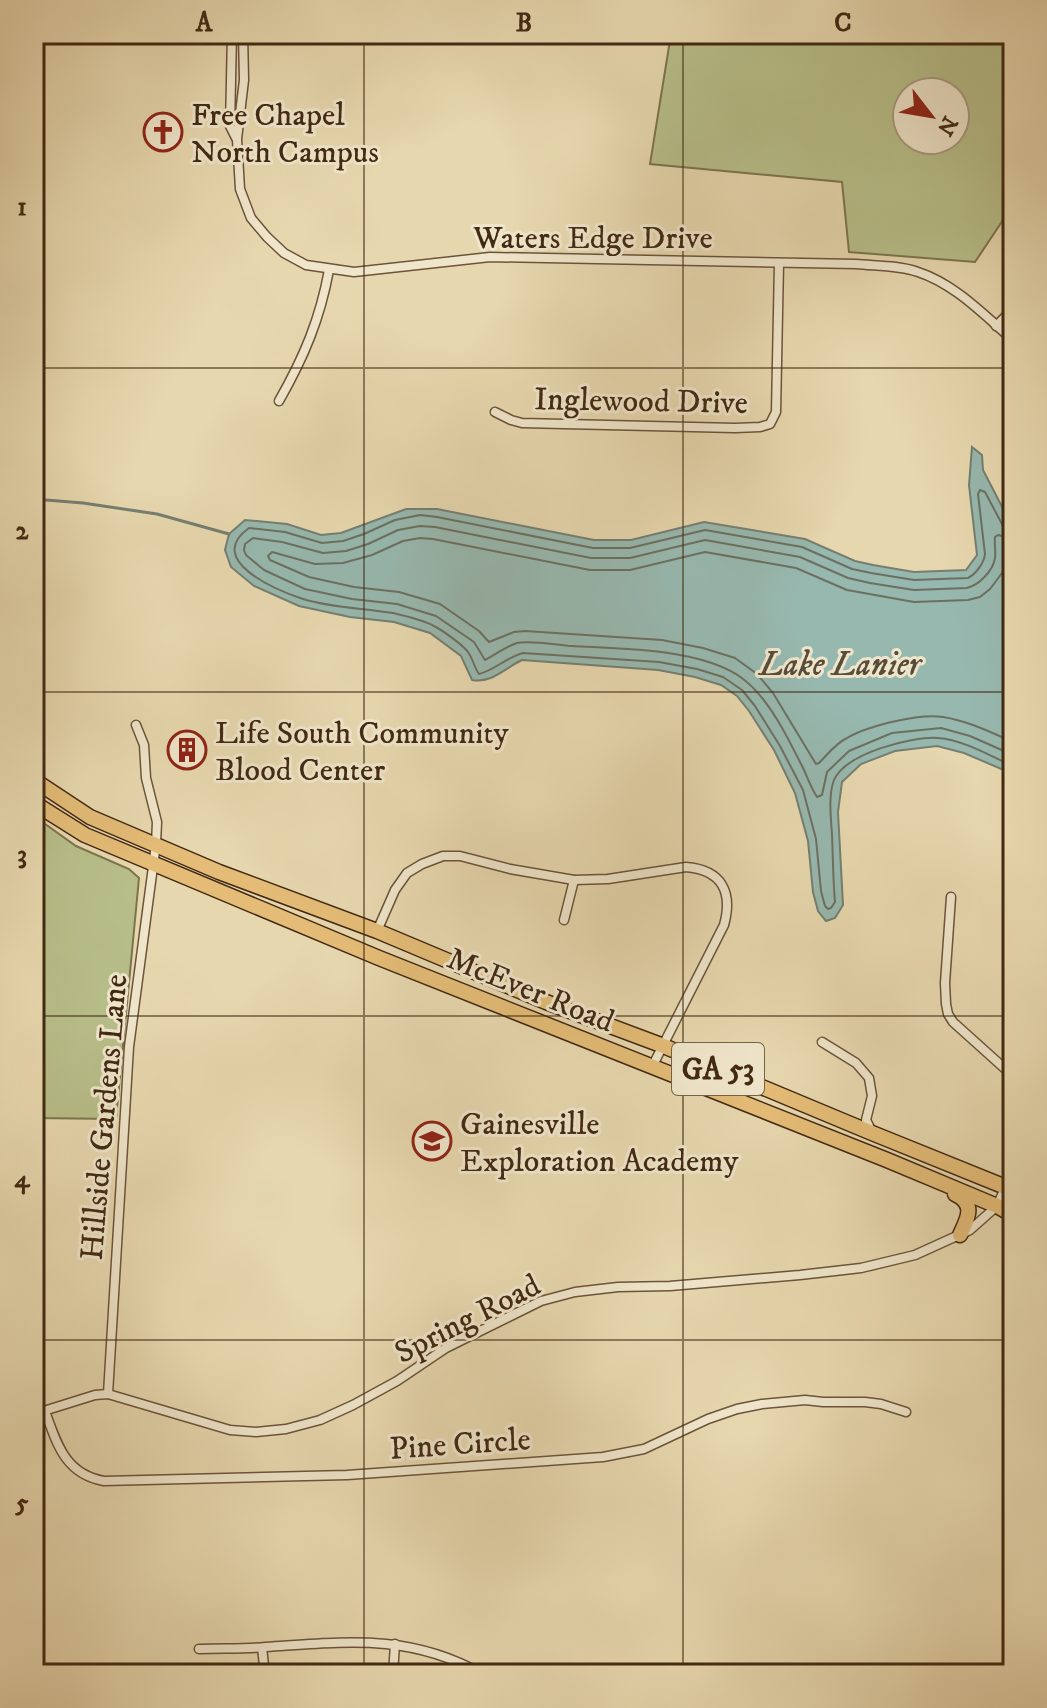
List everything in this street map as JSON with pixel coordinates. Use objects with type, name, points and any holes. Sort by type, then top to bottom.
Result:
[{"type":"main road","points":[[34,39],[37,34]]},
{"type":"main road","name":"McEver Road","points":[[34,780],[90,817],[219,872],[377,931],[872,1133],[1011,1184]]},
{"type":"main road","name":"McEver Road","points":[[34,803],[85,835],[365,952],[887,1160],[1013,1215]]},
{"type":"main road","points":[[887,1160],[898,1170],[965,1200],[969,1212],[960,1235]]},
{"type":"street","name":"Waters Edge Drive","points":[[232,34],[230,126],[237,139]]},
{"type":"street","name":"Waters Edge Drive","points":[[243,34],[244,80],[237,139],[240,189],[251,218],[267,237],[284,253],[306,265],[354,272],[490,257],[856,264],[915,271],[939,281],[1013,340]]},
{"type":"street","name":"Inglewood Drive","points":[[495,412],[522,423],[735,428],[770,424],[776,412],[779,263]]},
{"type":"street","points":[[279,401],[312,336],[323,303],[329,270]]},
{"type":"street","points":[[996,326],[1013,309]]},
{"type":"street","name":"Hillside Gardens Lane","points":[[108,1394],[129,1047],[157,822],[146,778],[144,745],[136,725]]},
{"type":"street","points":[[377,931],[395,890],[407,873],[443,856],[460,856],[510,869],[574,880],[619,878],[686,867],[707,872],[717,879],[728,898],[724,925],[651,1067]]},
{"type":"street","points":[[564,920],[574,880]]},
{"type":"street","points":[[951,897],[945,983],[948,1014],[1013,1076]]},
{"type":"street","points":[[822,1042],[856,1063],[869,1078],[872,1096],[866,1120],[872,1133]]},
{"type":"street","name":"Spring Road","points":[[34,1414],[95,1395],[108,1394],[230,1430],[256,1432],[286,1429],[320,1420],[353,1405],[397,1381],[446,1348],[541,1301],[575,1292],[618,1287],[701,1283],[861,1268],[915,1255],[970,1230],[997,1206],[1011,1184]]},
{"type":"street","name":"Pine Circle","points":[[45,1411],[61,1452],[70,1465],[91,1479],[104,1481],[347,1475],[603,1457],[644,1449],[737,1409],[789,1400],[865,1402],[906,1412]]},
{"type":"street","points":[[199,1649],[332,1642],[395,1644],[456,1661],[482,1674]]},
{"type":"street","points":[[393,1674],[395,1644]]},
{"type":"street","points":[[262,1648],[265,1674]]},
{"type":"green space","points":[[671,34],[1013,34],[1013,205],[975,262],[849,252],[842,182],[650,164]]},
{"type":"green space","points":[[34,816],[76,846],[129,869],[139,878],[116,1119],[34,1118]]},
{"type":"water","name":"Lake Lanier","points":[[972,447],[982,455],[983,470],[1013,528],[1013,774],[964,753],[937,746],[895,751],[861,764],[842,782],[838,812],[843,905],[835,918],[826,921],[818,911],[813,892],[808,841],[795,793],[774,750],[749,711],[737,696],[721,685],[658,670],[522,660],[492,678],[472,680],[461,656],[430,633],[394,622],[299,606],[254,586],[231,567],[225,550],[229,534],[245,520],[287,524],[321,535],[341,533],[406,509],[437,509],[594,540],[631,540],[704,522],[805,539],[855,561],[873,565],[914,572],[966,570],[977,555],[969,485]]},
{"type":"waterway","points":[[34,499],[157,514],[229,534]]},
{"type":"place","name":"Free Chapel North Campus","points":[[163,132]]},
{"type":"place","name":"Life South Community Blood Center","points":[[187,750]]},
{"type":"place","name":"Gainesville Exploration Academy","points":[[432,1141]]}]
